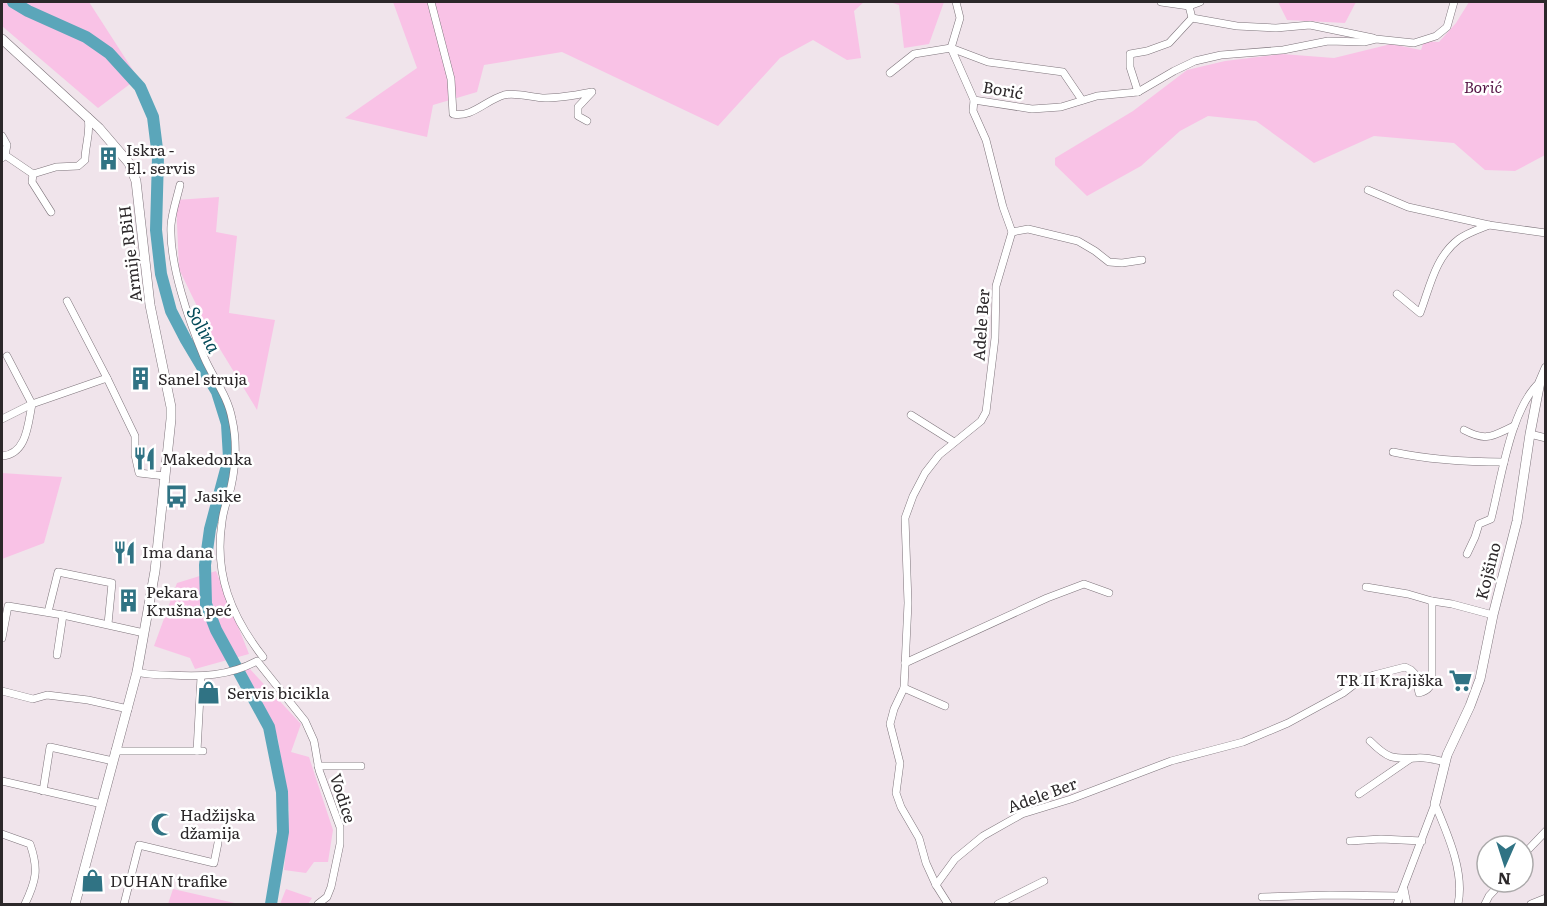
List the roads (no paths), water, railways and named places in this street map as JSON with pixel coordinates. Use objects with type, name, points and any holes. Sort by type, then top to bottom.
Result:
[{"type":"main road","name":"Armije RBiH","points":[[2,39],[88,117],[125,157],[136,181],[150,305],[171,406],[155,571],[137,672],[75,904]]},
{"type":"main road","name":"Kojšino","points":[[1436,804],[1451,744],[1477,688],[1517,521],[1530,434],[1545,368]]},
{"type":"street","points":[[430,2],[451,79],[453,114],[460,116],[505,95],[545,98],[592,92],[578,107],[578,116],[587,121]]},
{"type":"street","points":[[951,48],[960,18],[956,2]]},
{"type":"street","points":[[1161,2],[1189,6],[1200,2]]},
{"type":"street","name":"Borić","points":[[951,48],[974,100],[1032,109],[1061,107],[1097,96],[1137,92],[1174,71],[1221,55],[1283,50],[1328,40],[1364,42],[1376,39],[1414,43],[1437,36],[1447,27],[1454,2]]},
{"type":"street","points":[[1189,6],[1192,18]]},
{"type":"street","points":[[1192,18],[1237,26],[1276,28],[1310,25],[1376,39]]},
{"type":"street","points":[[1137,92],[1130,67],[1130,54],[1169,43],[1192,18]]},
{"type":"street","name":"Borić","points":[[890,73],[914,54],[951,48],[988,62],[1063,72],[1082,100]]},
{"type":"street","points":[[974,100],[973,111],[986,140],[1003,207],[1012,232],[1028,229],[1078,241],[1109,262],[1142,260]]},
{"type":"street","points":[[2,136],[7,145],[3,157],[33,174],[56,167],[78,166],[85,160],[90,131],[88,117]]},
{"type":"street","points":[[33,174],[32,183],[51,212]]},
{"type":"street","name":"Vodice","points":[[180,185],[171,223],[172,247],[177,272],[202,350],[222,389],[232,417],[236,444],[235,463],[222,520],[219,560],[233,609],[257,660],[305,721],[314,741],[318,766],[340,827],[340,844],[331,886],[327,897],[318,904]]},
{"type":"street","points":[[1368,190],[1408,207],[1489,225],[1545,233]]},
{"type":"street","points":[[1396,294],[1420,313],[1432,274],[1449,248],[1461,238],[1489,225]]},
{"type":"street","name":"Adele Ber","points":[[948,904],[936,885],[926,863],[919,838],[901,807],[896,793],[900,763],[890,724],[904,688],[908,603],[905,518],[925,473],[939,455],[981,421],[986,412],[995,338],[996,286],[1012,232]]},
{"type":"street","points":[[67,301],[135,436],[135,455],[139,473],[165,476]]},
{"type":"street","points":[[2,456],[8,456],[18,450],[25,439],[32,404],[7,356]]},
{"type":"street","points":[[2,419],[32,404],[107,378]]},
{"type":"street","name":"Kojšino","points":[[1467,554],[1479,524],[1491,519],[1514,426],[1532,390],[1540,382]]},
{"type":"street","points":[[911,415],[954,442]]},
{"type":"street","points":[[1464,430],[1476,437],[1486,439],[1514,426]]},
{"type":"street","points":[[1530,434],[1545,438]]},
{"type":"street","points":[[1393,452],[1448,461],[1504,462]]},
{"type":"street","points":[[48,612],[58,572],[112,583],[108,624]]},
{"type":"street","points":[[905,663],[1047,598],[1084,584],[1108,593]]},
{"type":"street","points":[[1366,587],[1408,594],[1493,615]]},
{"type":"street","name":"Adele Ber","points":[[936,885],[962,853],[983,836],[1022,814],[1071,799],[1171,761],[1243,742],[1288,723],[1343,693],[1360,680],[1405,667],[1415,674],[1419,693],[1426,691],[1431,686],[1432,675],[1432,601]]},
{"type":"street","points":[[2,638],[8,606],[48,612],[144,633]]},
{"type":"street","points":[[57,655],[63,615]]},
{"type":"street","points":[[137,672],[152,675],[201,676],[226,673],[257,660]]},
{"type":"street","points":[[43,791],[50,747],[114,756],[200,751],[201,676]]},
{"type":"street","points":[[904,688],[945,706]]},
{"type":"street","points":[[2,691],[33,699],[47,694],[88,699],[128,709]]},
{"type":"street","points":[[1370,741],[1383,754],[1394,759],[1417,758],[1445,762]]},
{"type":"street","points":[[1359,794],[1410,759]]},
{"type":"street","name":"Vodice","points":[[318,766],[361,766]]},
{"type":"street","points":[[2,781],[102,804]]},
{"type":"street","points":[[1436,804],[1454,852],[1460,896],[1458,904]]},
{"type":"street","name":"Kojšino","points":[[1397,904],[1436,804]]},
{"type":"street","points":[[2,834],[30,844],[36,862],[33,888],[25,904]]},
{"type":"street","points":[[1350,842],[1381,839],[1422,841]]},
{"type":"street","points":[[124,904],[139,845],[214,863],[218,843]]},
{"type":"street","points":[[998,904],[1044,881]]},
{"type":"street","points":[[1404,889],[1407,904]]},
{"type":"street","points":[[1262,897],[1400,896]]},
{"type":"street","points":[[1531,904],[1545,898]]},
{"type":"waterway","name":"Solina","points":[[13,2],[86,37],[109,53],[140,87],[153,117],[158,157],[156,230],[161,274],[171,311],[217,392],[227,424],[229,458],[210,529],[205,565],[206,604],[216,630],[269,727],[282,792],[283,832],[271,904]]},
{"type":"place","name":"Iskra - El. servis","points":[[108,159]]},
{"type":"place","name":"Sanel struja","points":[[140,379]]},
{"type":"place","name":"Makedonka","points":[[144,459]]},
{"type":"place","name":"Jasike","points":[[176,496]]},
{"type":"place","name":"Ima dana","points":[[124,552]]},
{"type":"place","name":"Pekara Krušna peć","points":[[128,601]]},
{"type":"place","name":"TR II Krajiška","points":[[1461,680]]},
{"type":"place","name":"Servis bicikla","points":[[209,693]]},
{"type":"place","name":"Hadžijska džamija","points":[[162,824]]},
{"type":"place","name":"DUHAN trafike","points":[[92,881]]}]
